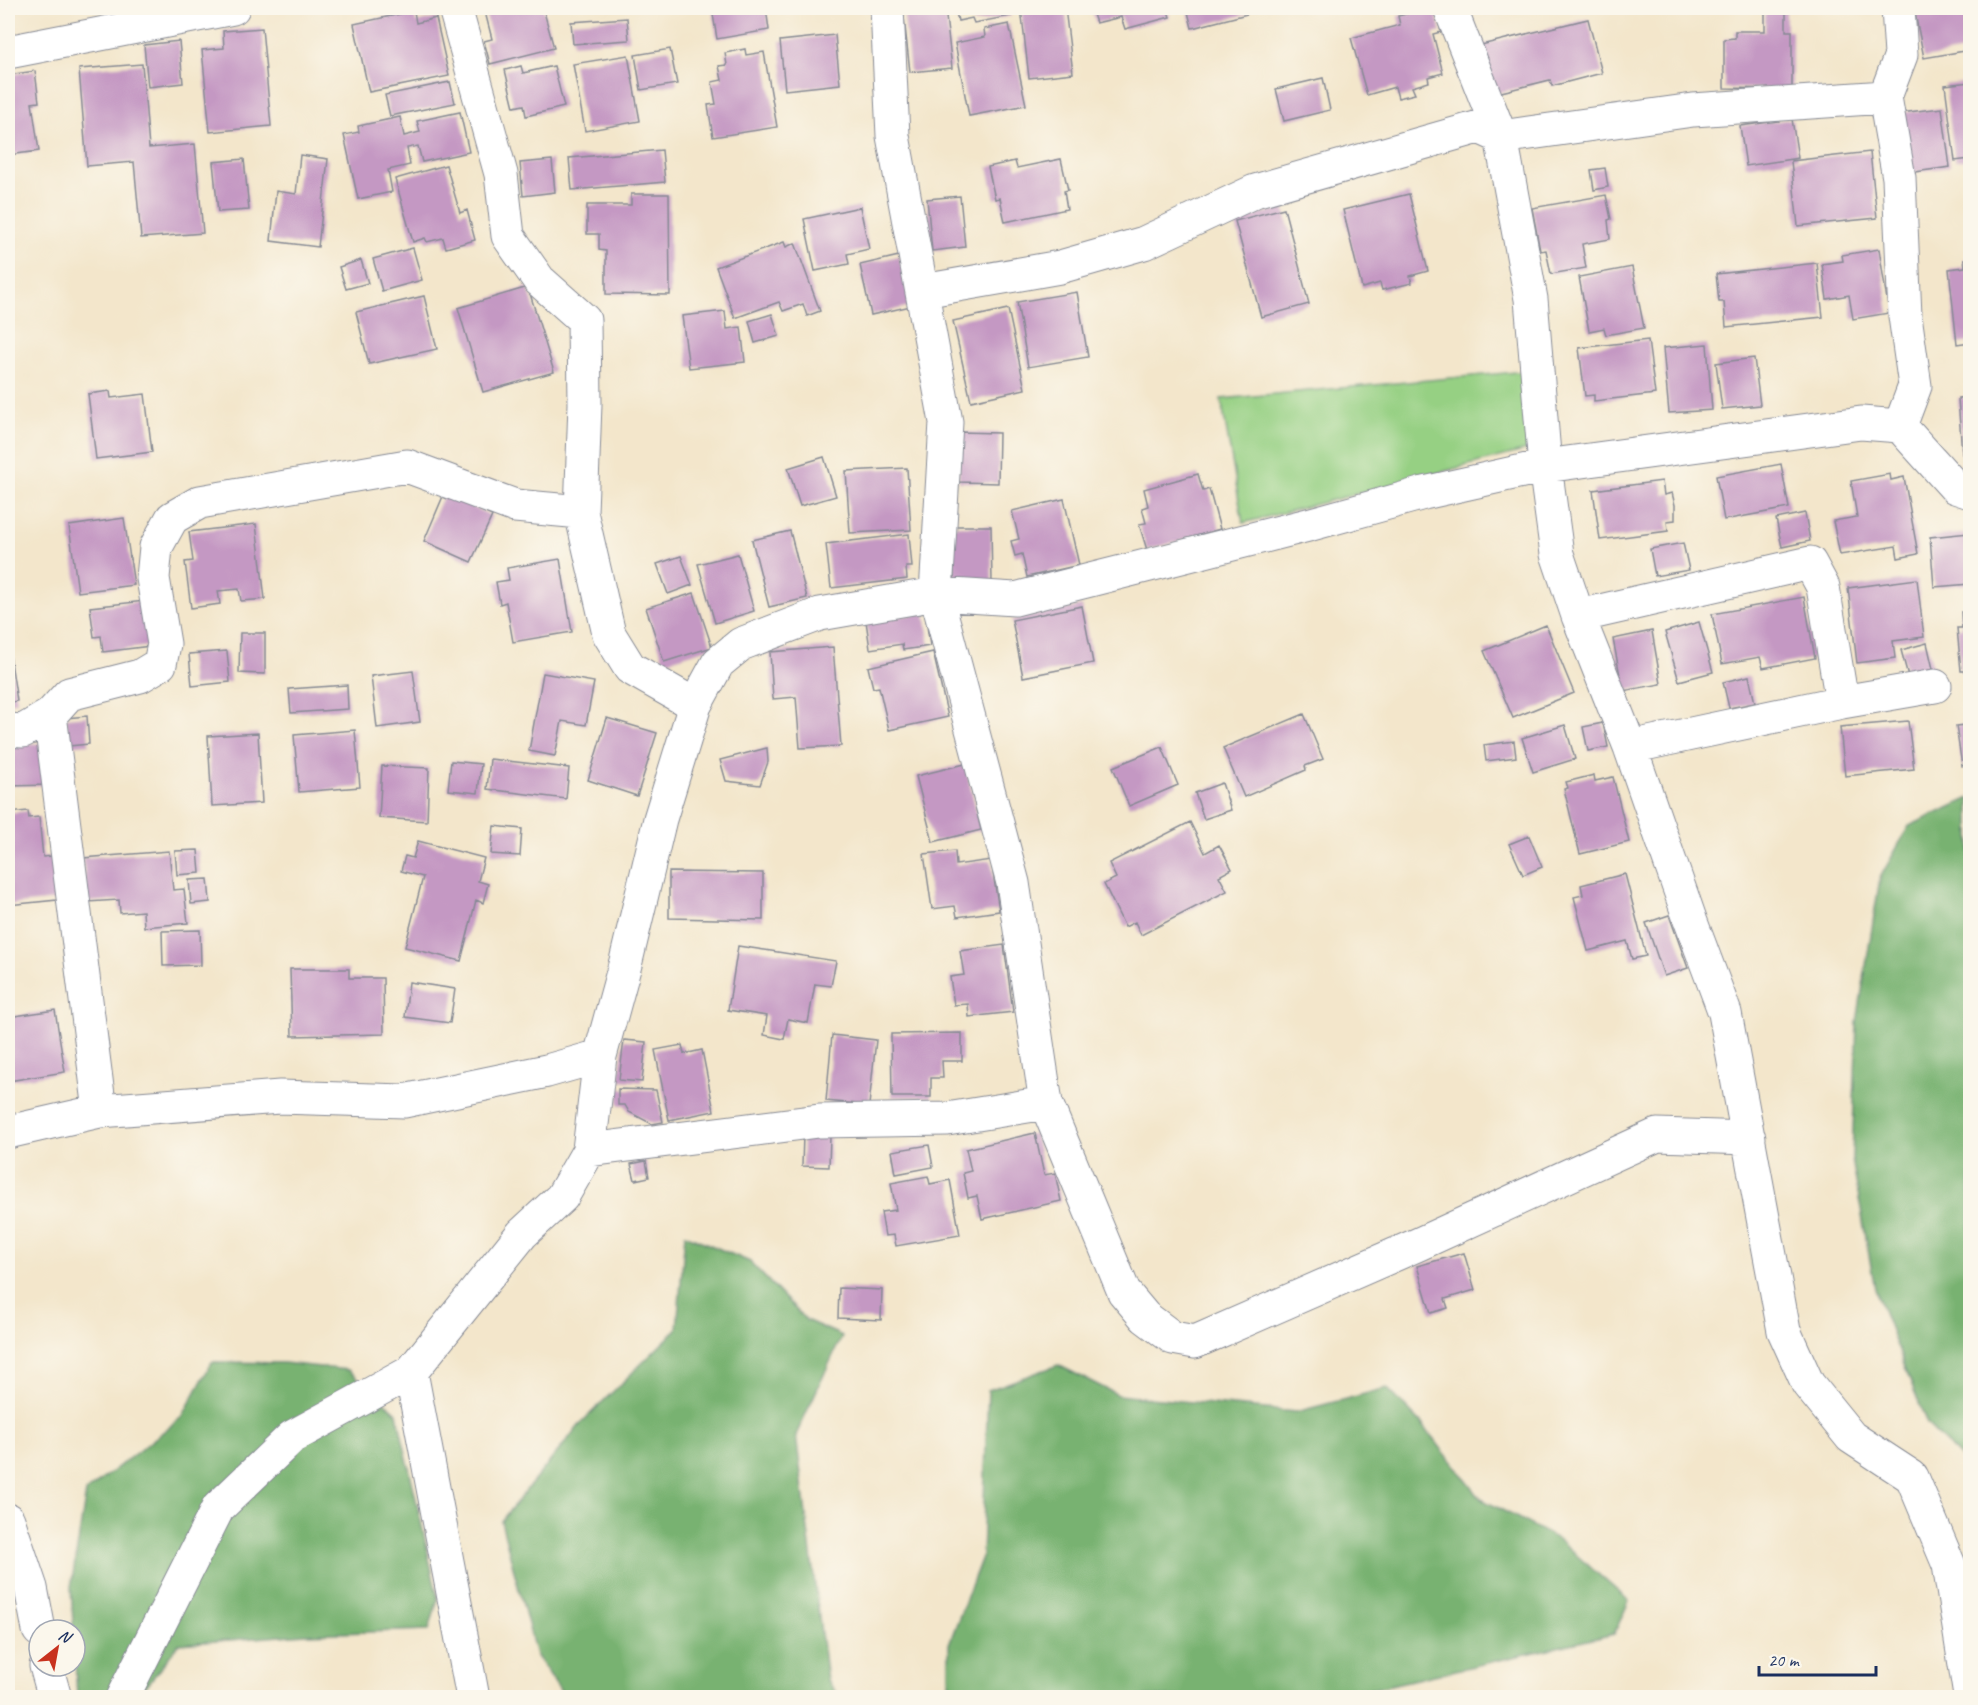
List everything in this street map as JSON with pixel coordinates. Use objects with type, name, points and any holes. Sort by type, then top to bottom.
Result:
[{"type":"street","points":[[8,52],[233,8]]},
{"type":"street","points":[[455,8],[501,174],[508,236],[539,280],[584,321],[585,404],[581,512],[609,634],[630,668],[695,705]]},
{"type":"street","points":[[887,8],[893,136],[946,422],[936,594],[1013,883],[1046,1103],[1124,1292],[1144,1317],[1173,1338],[1195,1342],[1419,1244],[1657,1135],[1749,1138]]},
{"type":"street","points":[[1450,8],[1501,137],[1531,299],[1545,466],[1557,554],[1578,616],[1630,747],[1725,1013],[1784,1331],[1808,1384],[1851,1437],[1912,1477],[1949,1564],[1971,1696]]},
{"type":"street","points":[[1898,8],[1901,55],[1885,97],[1899,178],[1905,316],[1915,386],[1899,426]]},
{"type":"street","points":[[923,291],[1060,267],[1144,243],[1255,190],[1479,127],[1501,137],[1693,110],[1885,97]]},
{"type":"street","points":[[122,1698],[218,1508],[292,1437],[411,1372],[522,1234],[562,1197],[589,1150],[600,1056],[626,961],[660,819],[695,705],[718,663],[741,644],[820,614],[936,594],[1015,599],[1424,494],[1545,466],[1861,423],[1899,426],[1955,487],[1971,492]]},
{"type":"street","points":[[8,730],[23,730],[50,715],[69,694],[140,676],[160,664],[164,644],[153,578],[156,547],[172,518],[200,502],[407,466],[515,506],[581,512]]},
{"type":"street","points":[[1578,616],[1810,563],[1823,587],[1842,702]]},
{"type":"street","points":[[1630,747],[1842,702],[1935,686]]},
{"type":"street","points":[[50,715],[100,1111]]},
{"type":"street","points":[[8,1132],[100,1111],[280,1097],[404,1101],[547,1071],[600,1056]]},
{"type":"street","points":[[589,1150],[819,1120],[948,1119],[1046,1103]]},
{"type":"street","points":[[411,1372],[473,1698]]},
{"type":"street","points":[[8,1520],[31,1588],[37,1618]]},
{"type":"street","points":[[49,1678],[55,1698]]},
{"type":"green space","points":[[1527,371],[1535,448],[1243,523],[1221,399]]},
{"type":"green space","points":[[1970,798],[1970,1467],[1927,1424],[1875,1289],[1852,1159],[1857,1022],[1880,878],[1909,826]]},
{"type":"green space","points":[[685,1234],[750,1262],[806,1320],[842,1336],[796,1435],[827,1680],[839,1697],[565,1697],[536,1655],[501,1521],[583,1421],[677,1329]]},
{"type":"green space","points":[[212,1362],[284,1363],[348,1370],[397,1413],[438,1599],[429,1630],[306,1634],[179,1644],[137,1698],[77,1697],[76,1678],[87,1678],[87,1618],[73,1618],[71,1587],[86,1492],[182,1417]]},
{"type":"green space","points":[[1058,1365],[1118,1395],[1296,1412],[1387,1388],[1422,1424],[1481,1499],[1558,1539],[1629,1601],[1614,1634],[1338,1697],[949,1697],[949,1644],[982,1557],[988,1390]]},
{"type":"building","points":[[484,8],[543,8],[554,48],[490,64],[484,41],[492,39]]},
{"type":"building","points":[[712,8],[766,8],[769,30],[717,39]]},
{"type":"building","points":[[903,8],[945,8],[952,68],[910,72]]},
{"type":"building","points":[[955,8],[1009,8],[1011,16],[974,23],[972,18],[958,21]]},
{"type":"building","points":[[1021,8],[1065,8],[1073,73],[1029,78]]},
{"type":"building","points":[[1091,8],[1167,8],[1170,17],[1125,29],[1121,17],[1096,23]]},
{"type":"building","points":[[1187,8],[1245,8],[1247,14],[1192,28]]},
{"type":"building","points":[[1435,8],[1441,32],[1433,34],[1443,73],[1428,77],[1429,82],[1412,87],[1415,94],[1398,98],[1395,87],[1367,95],[1351,38],[1400,25],[1398,16]]},
{"type":"building","points":[[1765,8],[1786,8],[1786,31],[1792,31],[1792,89],[1724,88],[1724,39],[1735,38],[1735,31],[1765,31]]},
{"type":"building","points":[[1914,8],[1970,8],[1970,50],[1924,58]]},
{"type":"building","points":[[414,11],[416,23],[436,18],[449,76],[369,92],[354,24]]},
{"type":"building","points":[[627,18],[629,40],[573,44],[571,22]]},
{"type":"building","points":[[1588,19],[1602,73],[1552,86],[1550,80],[1493,94],[1481,45]]},
{"type":"building","points":[[1009,24],[1026,105],[969,116],[955,43],[985,37],[984,29]]},
{"type":"building","points":[[262,28],[271,126],[210,132],[202,50],[224,48],[223,31]]},
{"type":"building","points":[[835,35],[840,84],[785,90],[780,41]]},
{"type":"building","points":[[179,41],[183,83],[148,87],[144,45]]},
{"type":"building","points":[[670,49],[677,84],[641,90],[635,55]]},
{"type":"building","points":[[745,49],[746,55],[764,52],[777,127],[713,137],[708,105],[716,104],[712,82],[722,80],[719,66],[727,65],[725,53]]},
{"type":"building","points":[[628,55],[640,121],[585,131],[573,64]]},
{"type":"building","points":[[142,64],[149,148],[195,144],[203,233],[141,238],[134,162],[87,166],[79,69]]},
{"type":"building","points":[[521,66],[523,73],[554,66],[564,107],[526,116],[524,105],[514,107],[505,70]]},
{"type":"building","points":[[35,71],[39,102],[32,103],[39,151],[8,155],[8,75]]},
{"type":"building","points":[[1323,78],[1330,110],[1284,121],[1276,89]]},
{"type":"building","points":[[450,82],[455,103],[390,116],[385,95]]},
{"type":"building","points":[[1970,82],[1970,159],[1955,161],[1945,85]]},
{"type":"building","points":[[1942,108],[1950,167],[1908,173],[1900,113]]},
{"type":"building","points":[[460,112],[469,152],[422,162],[418,146],[407,148],[410,165],[388,170],[392,192],[358,199],[344,135],[359,132],[358,126],[400,117],[404,136],[420,132],[417,121]]},
{"type":"building","points":[[1792,119],[1798,158],[1746,166],[1740,126]]},
{"type":"building","points":[[662,150],[665,182],[572,190],[569,158]]},
{"type":"building","points":[[1870,152],[1877,218],[1798,226],[1791,161]]},
{"type":"building","points":[[300,155],[328,159],[318,247],[271,241],[276,191],[296,194]]},
{"type":"building","points":[[244,159],[249,210],[218,212],[213,162]]},
{"type":"building","points":[[1061,159],[1068,190],[1064,191],[1067,209],[1005,222],[1000,198],[995,199],[988,167],[1015,161],[1017,168]]},
{"type":"building","points":[[552,160],[555,192],[523,196],[520,163]]},
{"type":"building","points":[[446,165],[460,213],[467,210],[475,240],[446,248],[443,238],[427,242],[425,238],[413,242],[395,179]]},
{"type":"building","points":[[1605,168],[1608,187],[1594,190],[1591,170]]},
{"type":"building","points":[[631,194],[669,194],[670,295],[606,294],[606,251],[599,250],[599,234],[587,234],[587,205],[631,205]]},
{"type":"building","points":[[1409,194],[1428,271],[1410,276],[1412,283],[1382,290],[1380,283],[1362,288],[1343,210]]},
{"type":"building","points":[[1606,195],[1611,219],[1608,220],[1610,239],[1582,244],[1586,268],[1551,274],[1546,250],[1540,251],[1532,208]]},
{"type":"building","points":[[960,196],[965,247],[932,251],[927,199]]},
{"type":"building","points":[[860,207],[869,249],[847,254],[849,264],[815,271],[804,219]]},
{"type":"building","points":[[1284,208],[1309,304],[1261,317],[1235,221]]},
{"type":"building","points":[[784,242],[786,247],[795,243],[820,311],[807,316],[803,304],[783,311],[779,302],[735,318],[716,267]]},
{"type":"building","points":[[413,248],[422,280],[382,291],[373,259]]},
{"type":"building","points":[[1879,249],[1889,313],[1853,319],[1849,295],[1827,299],[1822,264],[1843,261],[1842,255]]},
{"type":"building","points":[[899,256],[911,306],[871,315],[860,265]]},
{"type":"building","points":[[1964,259],[1970,259],[1970,342],[1957,344],[1949,269],[1965,267]]},
{"type":"building","points":[[361,260],[368,283],[346,289],[339,267]]},
{"type":"building","points":[[1817,263],[1823,317],[1726,327],[1724,302],[1719,302],[1716,274]]},
{"type":"building","points":[[1632,267],[1644,328],[1606,335],[1604,328],[1589,331],[1579,277]]},
{"type":"building","points":[[528,287],[554,372],[483,392],[458,308]]},
{"type":"building","points":[[1077,292],[1088,357],[1028,367],[1017,302]]},
{"type":"building","points":[[424,296],[437,349],[369,364],[356,312]]},
{"type":"building","points":[[1008,309],[1025,389],[971,401],[953,321]]},
{"type":"building","points":[[725,311],[727,329],[741,327],[745,362],[689,368],[682,316]]},
{"type":"building","points":[[772,314],[779,336],[755,343],[749,321]]},
{"type":"building","points":[[1648,340],[1655,394],[1594,401],[1594,395],[1585,396],[1579,348]]},
{"type":"building","points":[[1707,344],[1712,410],[1669,413],[1663,348]]},
{"type":"building","points":[[1754,358],[1760,405],[1722,409],[1716,363]]},
{"type":"building","points":[[110,391],[111,398],[145,394],[152,452],[96,459],[88,394]]},
{"type":"building","points":[[1970,397],[1970,453],[1962,454],[1958,398]]},
{"type":"building","points":[[959,432],[999,433],[998,483],[959,482]]},
{"type":"building","points":[[824,457],[836,496],[800,506],[788,468]]},
{"type":"building","points":[[1781,464],[1789,508],[1724,520],[1716,476]]},
{"type":"building","points":[[907,468],[911,530],[850,533],[846,471]]},
{"type":"building","points":[[1198,474],[1203,491],[1209,489],[1220,529],[1147,550],[1139,524],[1146,523],[1142,508],[1148,506],[1144,489]]},
{"type":"building","points":[[1890,474],[1891,480],[1904,477],[1918,554],[1898,558],[1896,546],[1840,555],[1833,521],[1857,517],[1851,481]]},
{"type":"building","points":[[1662,481],[1664,495],[1672,493],[1675,505],[1675,520],[1667,521],[1668,531],[1600,540],[1593,490]]},
{"type":"building","points":[[444,494],[492,516],[471,562],[424,541]]},
{"type":"building","points":[[1064,499],[1079,565],[1027,577],[1022,554],[1015,556],[1011,541],[1019,539],[1012,511]]},
{"type":"building","points":[[1805,513],[1810,541],[1782,547],[1776,519]]},
{"type":"building","points":[[124,518],[134,585],[78,592],[69,526]]},
{"type":"building","points":[[256,524],[265,599],[241,601],[239,589],[218,591],[220,604],[191,608],[185,562],[193,561],[189,532]]},
{"type":"building","points":[[954,526],[991,526],[992,583],[954,583]]},
{"type":"building","points":[[790,531],[807,598],[769,607],[752,540]]},
{"type":"building","points":[[1969,533],[1970,584],[1934,587],[1930,537]]},
{"type":"building","points":[[909,534],[912,567],[906,567],[907,579],[831,588],[826,544]]},
{"type":"building","points":[[1683,543],[1689,570],[1655,576],[1650,549]]},
{"type":"building","points":[[738,554],[754,611],[715,623],[698,564]]},
{"type":"building","points":[[681,556],[692,585],[668,594],[657,564]]},
{"type":"building","points":[[560,559],[572,632],[513,642],[506,602],[500,604],[496,582],[509,580],[507,568]]},
{"type":"building","points":[[1917,579],[1924,637],[1893,641],[1895,658],[1857,663],[1848,588]]},
{"type":"building","points":[[694,593],[712,647],[664,662],[646,608]]},
{"type":"building","points":[[1804,597],[1815,658],[1763,668],[1760,657],[1722,664],[1712,614]]},
{"type":"building","points":[[145,601],[150,646],[103,652],[101,636],[94,637],[90,607]]},
{"type":"building","points":[[1082,606],[1093,663],[1023,677],[1012,620]]},
{"type":"building","points":[[1970,611],[1970,678],[1967,678],[1966,671],[1961,671],[1957,628],[1962,628],[1961,612]]},
{"type":"building","points":[[925,613],[930,646],[903,650],[902,644],[870,649],[866,621]]},
{"type":"building","points":[[1699,622],[1713,672],[1679,681],[1665,632]]},
{"type":"building","points":[[1546,625],[1574,693],[1513,718],[1484,651]]},
{"type":"building","points":[[1652,631],[1661,684],[1623,691],[1613,639]]},
{"type":"building","points":[[240,633],[265,633],[265,674],[239,673]]},
{"type":"building","points":[[8,642],[17,701],[8,703]]},
{"type":"building","points":[[1927,643],[1933,669],[1908,676],[1901,650]]},
{"type":"building","points":[[833,647],[841,746],[800,748],[796,697],[773,699],[770,652]]},
{"type":"building","points":[[227,651],[230,682],[192,686],[189,654]]},
{"type":"building","points":[[933,652],[948,717],[889,730],[879,687],[873,688],[868,667]]},
{"type":"building","points":[[413,671],[420,722],[377,728],[371,676]]},
{"type":"building","points":[[543,673],[594,682],[586,725],[562,721],[555,756],[529,751]]},
{"type":"building","points":[[1749,676],[1755,703],[1729,708],[1723,682]]},
{"type":"building","points":[[347,685],[348,709],[291,713],[289,689]]},
{"type":"building","points":[[1304,714],[1323,759],[1305,766],[1306,770],[1244,797],[1223,748]]},
{"type":"building","points":[[1970,714],[1970,765],[1962,766],[1956,726],[1965,725],[1964,715]]},
{"type":"building","points":[[87,716],[89,744],[69,746],[66,718]]},
{"type":"building","points":[[607,718],[657,733],[637,796],[588,780]]},
{"type":"building","points":[[1908,721],[1914,769],[1845,776],[1840,727]]},
{"type":"building","points":[[1603,723],[1608,747],[1588,751],[1583,727]]},
{"type":"building","points":[[1565,725],[1575,759],[1533,772],[1522,738]]},
{"type":"building","points":[[355,730],[360,787],[299,792],[294,735]]},
{"type":"building","points":[[258,733],[262,803],[212,806],[208,736]]},
{"type":"building","points":[[1514,741],[1516,757],[1486,761],[1484,745]]},
{"type":"building","points":[[8,743],[50,744],[50,785],[8,786]]},
{"type":"building","points":[[1162,747],[1178,785],[1129,806],[1113,767]]},
{"type":"building","points":[[767,748],[768,762],[760,785],[726,781],[720,760]]},
{"type":"building","points":[[490,759],[569,768],[566,799],[487,789]]},
{"type":"building","points":[[451,761],[481,764],[478,793],[448,790]]},
{"type":"building","points":[[965,764],[981,830],[933,842],[916,776]]},
{"type":"building","points":[[382,766],[429,768],[427,821],[379,818]]},
{"type":"building","points":[[1594,775],[1595,781],[1613,777],[1629,842],[1580,854],[1564,789],[1568,788],[1566,782]]},
{"type":"building","points":[[1222,783],[1231,810],[1204,819],[1195,793]]},
{"type":"building","points":[[28,811],[29,818],[39,817],[43,857],[63,855],[67,899],[8,905],[8,813]]},
{"type":"building","points":[[1190,822],[1205,853],[1219,845],[1232,869],[1219,876],[1227,891],[1141,935],[1135,922],[1125,927],[1104,884],[1116,878],[1109,863]]},
{"type":"building","points":[[494,826],[522,829],[520,856],[491,854]]},
{"type":"building","points":[[1529,836],[1542,867],[1523,875],[1509,844]]},
{"type":"building","points":[[418,841],[484,858],[478,881],[488,884],[483,903],[476,900],[461,961],[405,947],[423,877],[401,871],[405,856],[413,858]]},
{"type":"building","points":[[198,850],[200,873],[177,875],[175,851]]},
{"type":"building","points":[[169,851],[173,890],[184,889],[188,923],[144,927],[143,911],[120,913],[119,900],[87,902],[83,858]]},
{"type":"building","points":[[955,851],[956,865],[991,860],[999,911],[957,917],[955,906],[932,909],[924,854]]},
{"type":"building","points":[[669,872],[763,873],[763,920],[669,918]]},
{"type":"building","points":[[1625,874],[1646,956],[1632,959],[1627,941],[1588,951],[1574,897],[1583,895],[1581,885]]},
{"type":"building","points":[[208,879],[210,902],[191,904],[189,880]]},
{"type":"building","points":[[1669,915],[1688,968],[1664,976],[1646,923]]},
{"type":"building","points":[[200,930],[201,965],[163,966],[162,931]]},
{"type":"building","points":[[1004,945],[1013,1012],[969,1017],[968,1004],[954,1005],[950,977],[964,975],[960,951]]},
{"type":"building","points":[[738,946],[836,961],[831,986],[815,984],[808,1023],[788,1019],[784,1039],[764,1035],[767,1016],[728,1010]]},
{"type":"building","points":[[290,969],[349,969],[349,978],[383,978],[384,1034],[292,1036]]},
{"type":"building","points":[[409,982],[455,989],[450,1023],[405,1017]]},
{"type":"building","points":[[55,1010],[65,1072],[8,1081],[8,1017]]},
{"type":"building","points":[[962,1033],[962,1061],[942,1061],[943,1078],[931,1078],[931,1097],[892,1097],[891,1034]]},
{"type":"building","points":[[832,1035],[876,1040],[869,1105],[826,1101]]},
{"type":"building","points":[[624,1040],[646,1042],[642,1082],[619,1080]]},
{"type":"building","points":[[682,1045],[684,1054],[702,1050],[714,1111],[669,1120],[655,1050]]},
{"type":"building","points":[[618,1089],[656,1090],[663,1122],[652,1124],[629,1112],[625,1105],[618,1105]]},
{"type":"building","points":[[1035,1133],[1044,1175],[1055,1173],[1061,1201],[982,1219],[977,1196],[968,1198],[963,1173],[971,1171],[966,1149]]},
{"type":"building","points":[[803,1135],[830,1136],[829,1167],[802,1166]]},
{"type":"building","points":[[929,1145],[933,1167],[896,1174],[892,1151]]},
{"type":"building","points":[[646,1161],[649,1177],[635,1180],[631,1164]]},
{"type":"building","points":[[928,1176],[930,1184],[950,1180],[960,1235],[896,1246],[894,1235],[885,1236],[881,1212],[896,1210],[891,1183]]},
{"type":"building","points":[[1464,1253],[1475,1290],[1445,1299],[1448,1308],[1431,1313],[1417,1266]]},
{"type":"building","points":[[839,1288],[882,1290],[881,1320],[838,1318]]}]
